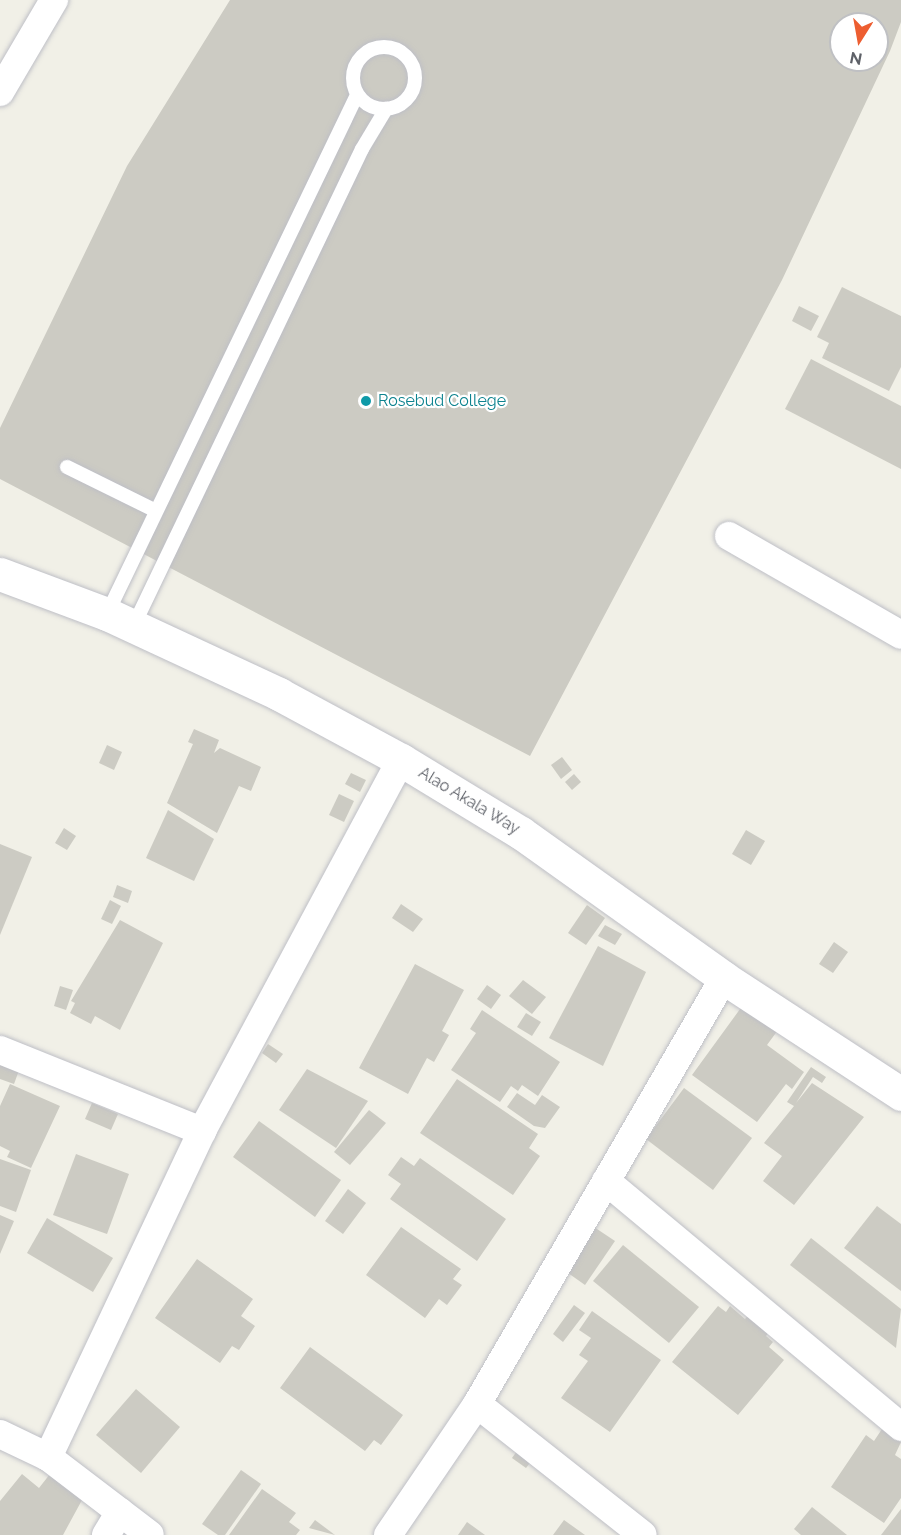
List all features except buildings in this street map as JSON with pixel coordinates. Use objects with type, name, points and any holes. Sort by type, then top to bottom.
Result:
[{"type":"street","points":[[0,92],[54,0]]},
{"type":"street","points":[[729,536],[901,635]]},
{"type":"street","name":"Alao Akala Way","points":[[0,574],[120,621],[279,694],[401,760],[521,833],[724,978],[901,1094]]},
{"type":"street","points":[[48,1457],[202,1131],[401,760]]},
{"type":"street","points":[[388,1535],[477,1404],[724,978]]},
{"type":"street","points":[[0,1050],[202,1131]]},
{"type":"street","points":[[606,1181],[901,1427]]},
{"type":"street","points":[[477,1404],[643,1535]]},
{"type":"street","points":[[0,1434],[48,1457],[113,1524],[150,1535]]},
{"type":"lane","points":[[382,46],[397,49],[410,60],[415,75],[402,104],[386,109],[362,149],[120,621],[154,510],[357,95],[352,80],[356,63],[382,46]]},
{"type":"lane","points":[[357,95],[386,109]]},
{"type":"lane","points":[[67,467],[154,510]]},
{"type":"place","name":"Rosebud College","points":[[366,401]]}]
